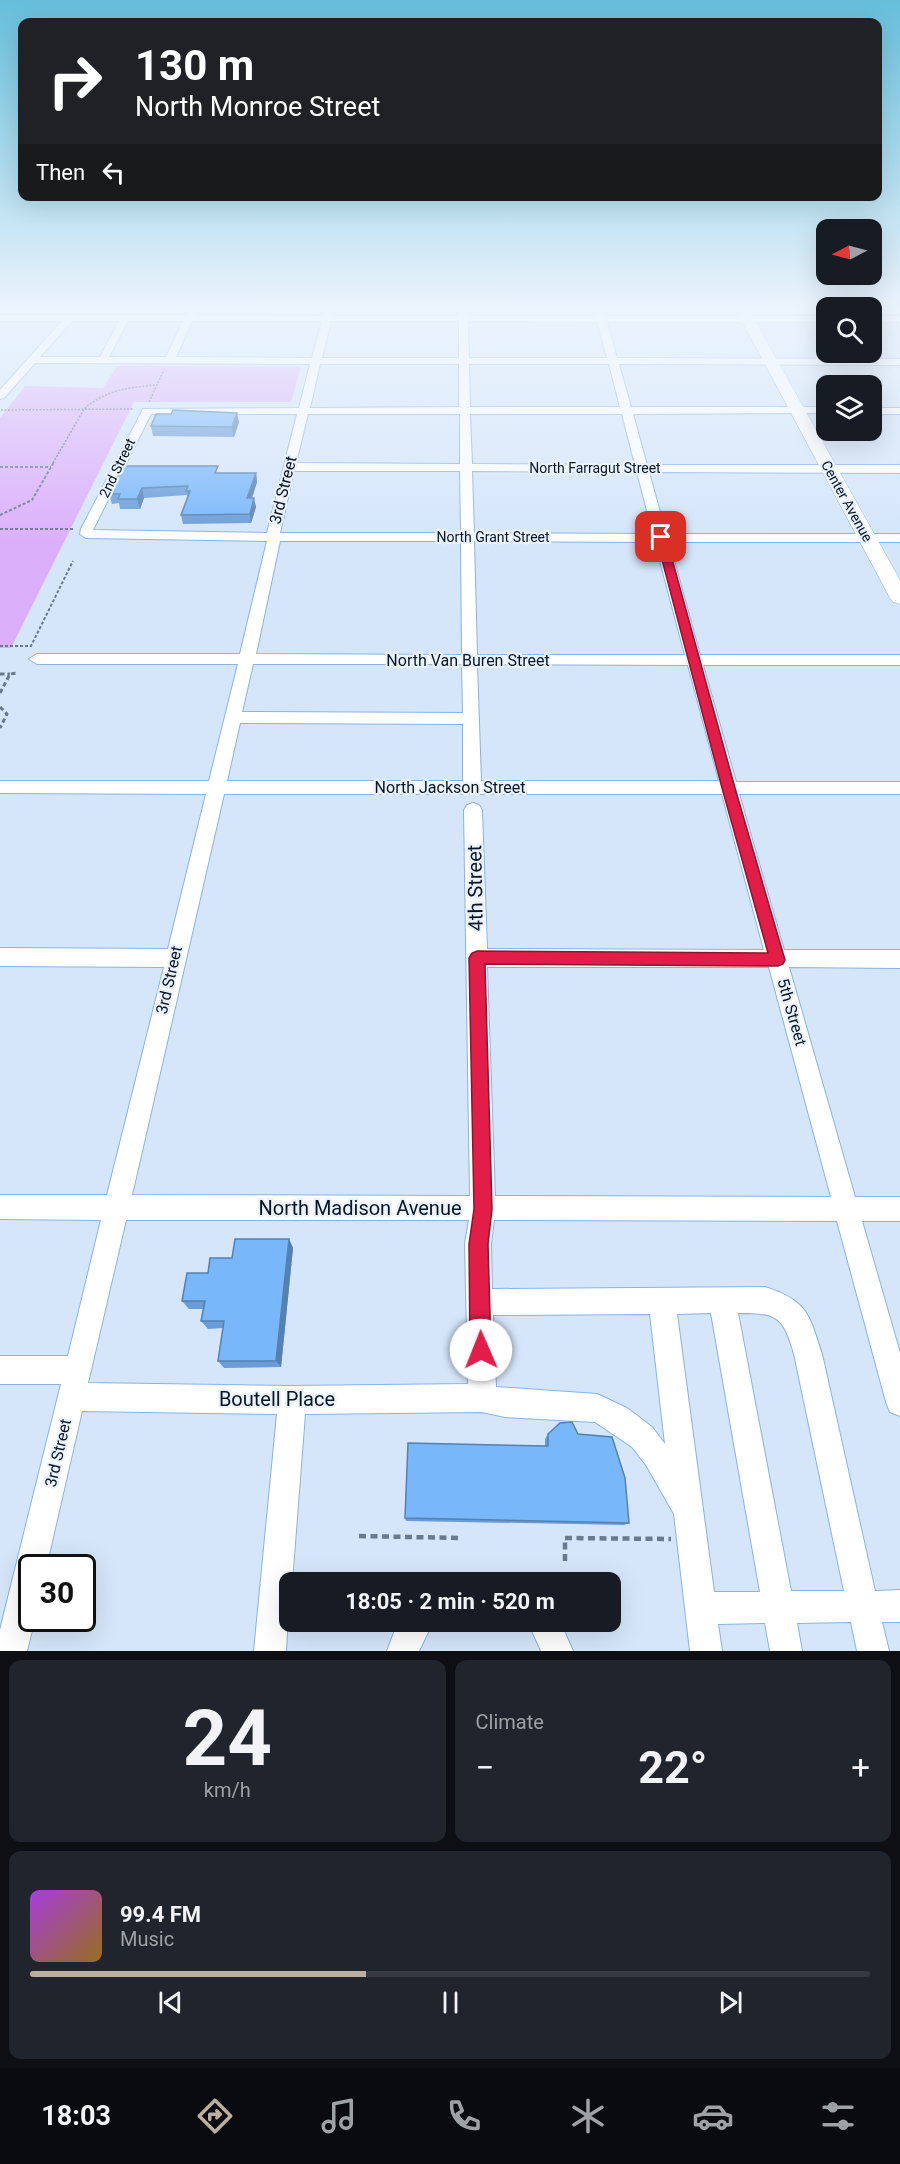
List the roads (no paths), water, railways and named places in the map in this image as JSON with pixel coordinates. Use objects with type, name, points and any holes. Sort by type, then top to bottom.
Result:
[{"type":"highway","name":"Center Avenue","points":[[783,387],[900,598]]},
{"type":"street","name":"3rd Street","points":[[11,1651],[174,958],[217,787],[274,537],[273,530],[309,387]]},
{"type":"street","name":"4th Street","points":[[465,387],[466,537],[483,1209],[478,1244],[482,1398]]},
{"type":"street","name":"5th Street","points":[[620,387],[900,1402]]},
{"type":"street","name":"2nd Street","points":[[86,534],[143,415],[152,407],[302,410]]},
{"type":"street","points":[[302,410],[816,410]]},
{"type":"street","points":[[882,411],[900,411]]},
{"type":"street","name":"North Farragut Street","points":[[289,467],[900,469]]},
{"type":"street","name":"North Grant Street","points":[[86,534],[274,537],[900,538]]},
{"type":"street","name":"North Van Buren Street","points":[[37,659],[900,660]]},
{"type":"street","points":[[233,717],[471,719]]},
{"type":"street","name":"North Jackson Street","points":[[0,787],[217,787],[473,799],[729,788],[900,788]]},
{"type":"street","points":[[0,957],[174,958]]},
{"type":"street","points":[[477,958],[778,960],[900,958]]},
{"type":"street","name":"North Madison Avenue","points":[[0,1207],[900,1209]]},
{"type":"street","points":[[722,1300],[786,1651]]},
{"type":"street","points":[[480,1302],[765,1300],[784,1305],[794,1316],[808,1354],[873,1651]]},
{"type":"street","points":[[662,1302],[706,1651]]},
{"type":"street","name":"Boutell Place","points":[[0,1370],[75,1384],[292,1400],[482,1398],[506,1403],[597,1408],[617,1418],[642,1437],[656,1455],[688,1510]]},
{"type":"street","points":[[270,1651],[292,1400]]},
{"type":"street","points":[[700,1608],[900,1606]]},
{"type":"street","points":[[403,1651],[410,1632]]},
{"type":"street","points":[[548,1632],[557,1651]]}]
